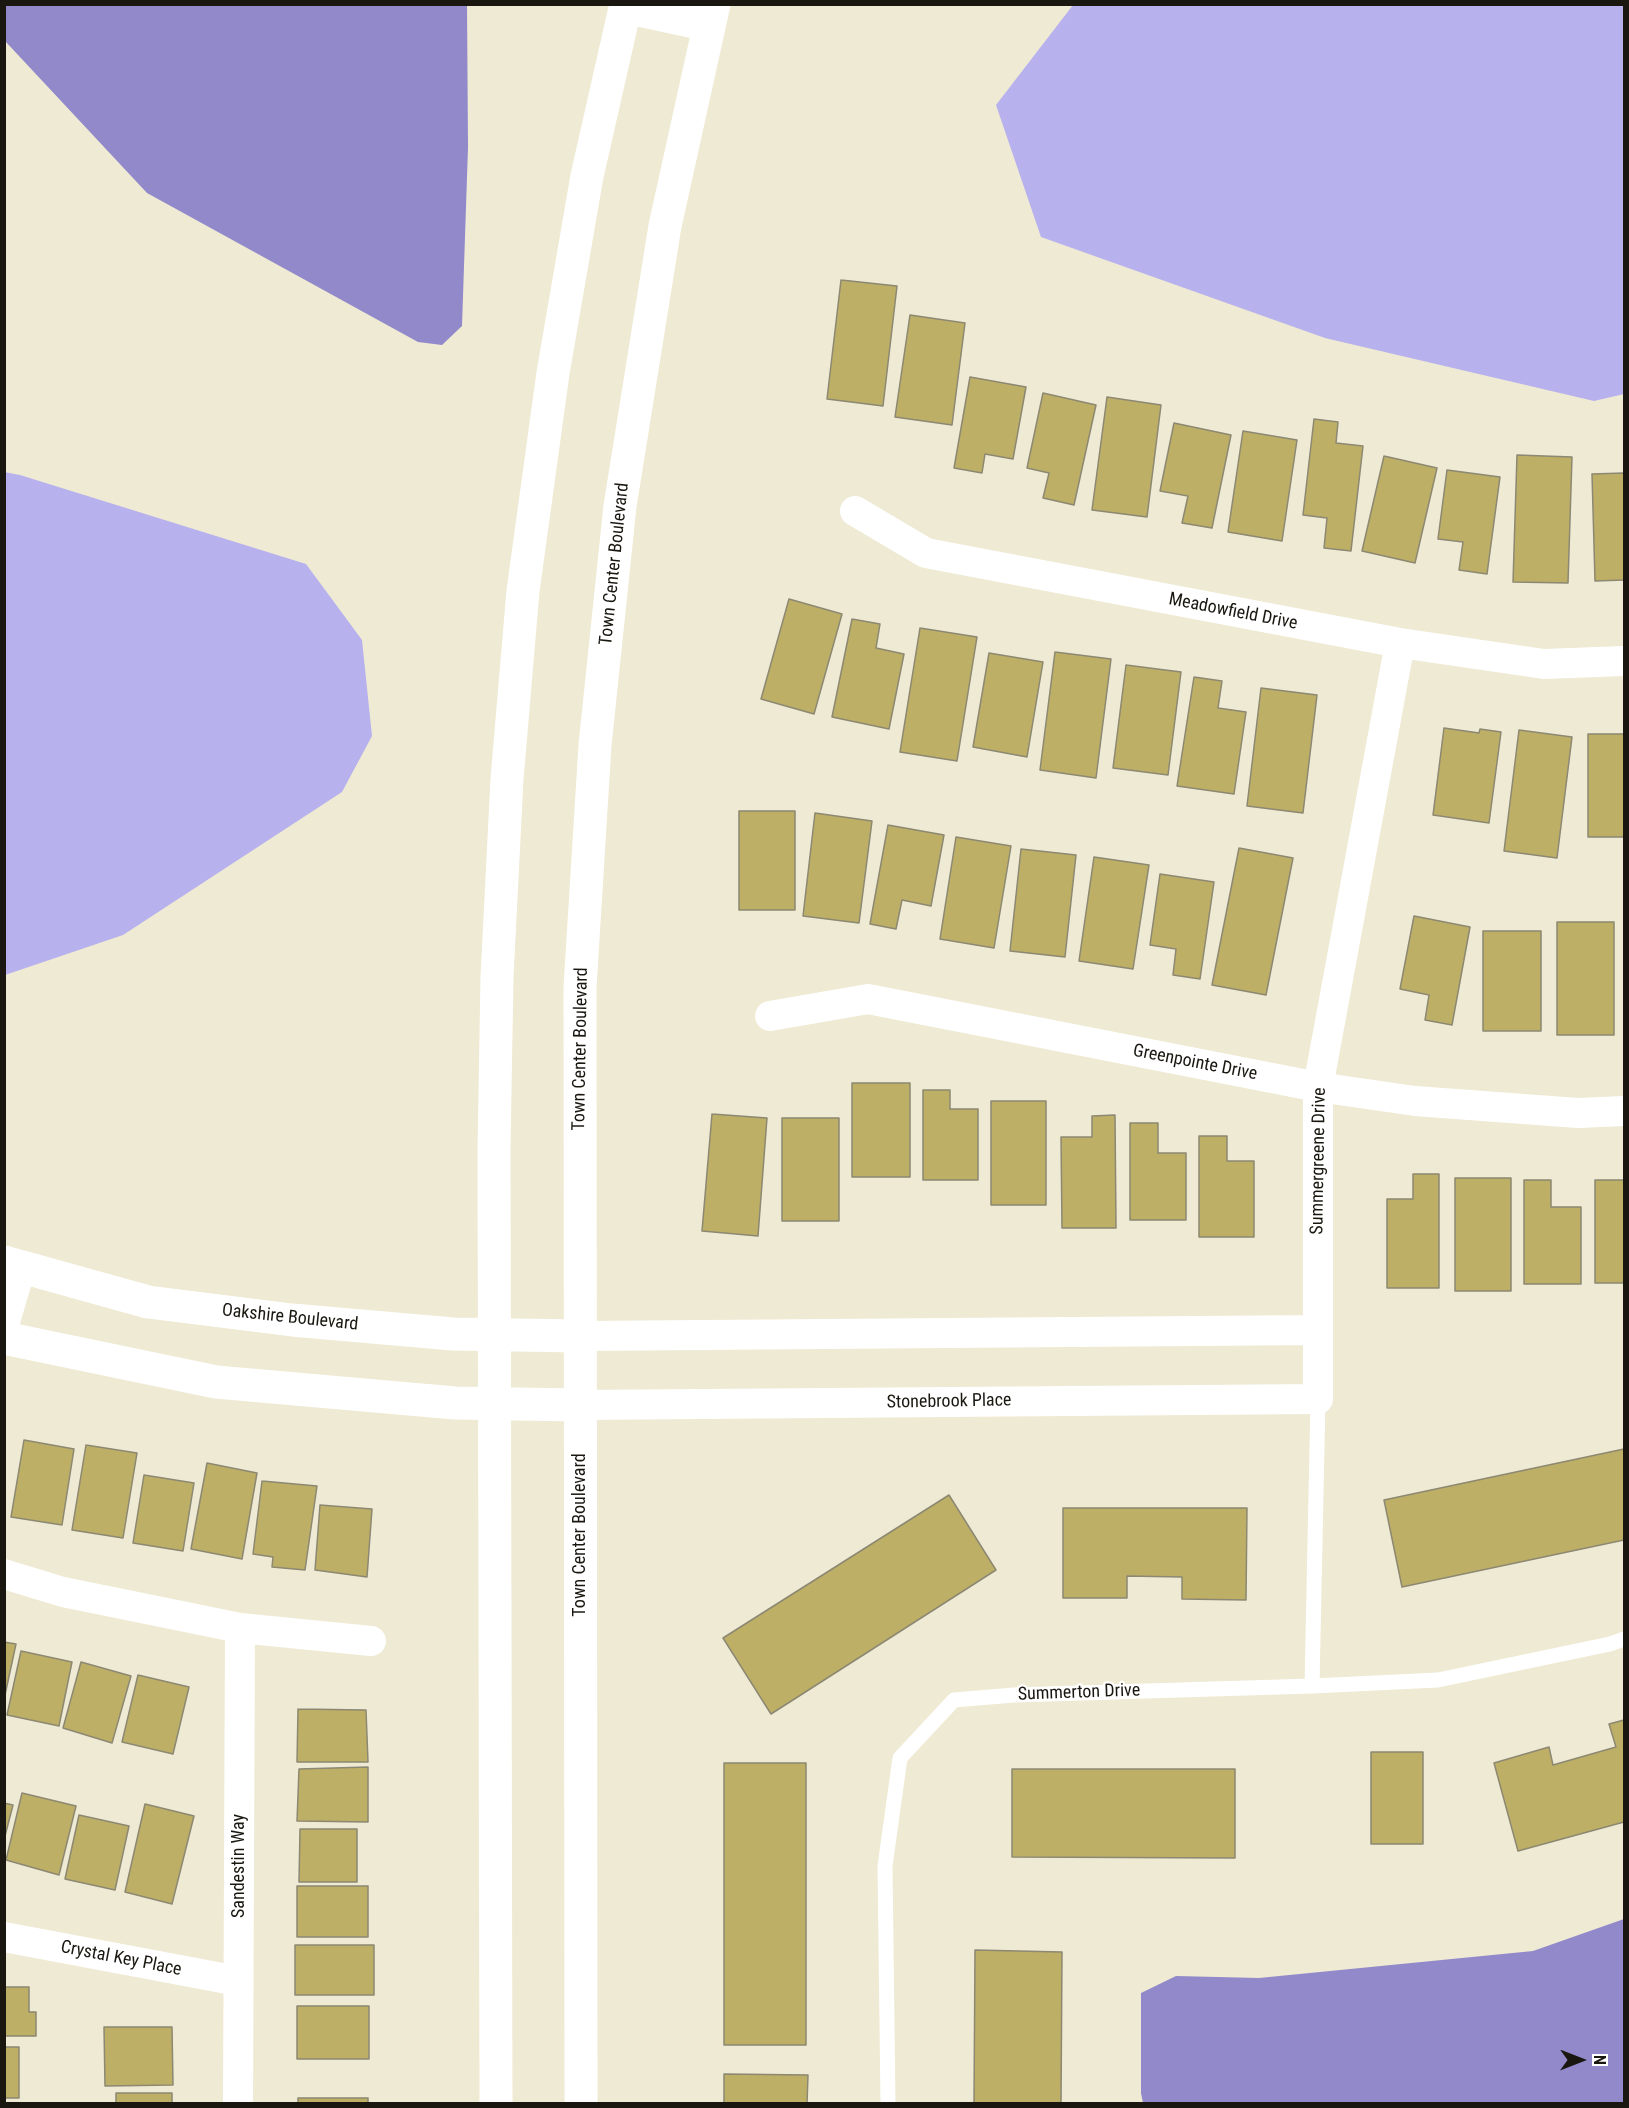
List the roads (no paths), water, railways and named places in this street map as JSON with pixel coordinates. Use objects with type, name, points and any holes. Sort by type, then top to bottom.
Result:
[{"type":"main road","points":[[496,2103],[494,1149],[497,977],[507,780],[523,591],[553,373],[587,176],[625,6],[711,15]]},
{"type":"main road","name":"Town Center Boulevard","points":[[581,2103],[580,987],[597,734],[620,506],[665,226],[711,15]]},
{"type":"main road","name":"Oakshire Boulevard","points":[[13,1264],[148,1302],[292,1320],[453,1334],[580,1336]]},
{"type":"main road","points":[[4,1338],[216,1382],[455,1402],[580,1405]]},
{"type":"street","name":"Meadowfield Drive","points":[[855,511],[926,554],[1400,643],[1544,664],[1624,661]]},
{"type":"street","name":"Summergreene Drive","points":[[1318,1399],[1318,1087],[1400,643]]},
{"type":"street","name":"Greenpointe Drive","points":[[770,1016],[868,999],[1318,1087],[1416,1101],[1578,1113],[1624,1111]]},
{"type":"street","points":[[4,1324],[13,1264]]},
{"type":"street","points":[[580,1336],[1318,1330]]},
{"type":"street","name":"Stonebrook Place","points":[[580,1405],[1318,1399]]},
{"type":"street","points":[[4,1574],[63,1592],[240,1628],[371,1641]]},
{"type":"street","name":"Sandestin Way","points":[[238,2103],[240,1628]]},
{"type":"street","name":"Crystal Key Place","points":[[4,1937],[238,1981]]},
{"type":"lane","name":"Summergreene Drive","points":[[1312,1686],[1318,1399]]},
{"type":"lane","name":"Summerton Drive","points":[[888,2103],[885,1866],[900,1758],[954,1700],[1014,1695],[1438,1680],[1610,1644],[1624,1639]]}]
